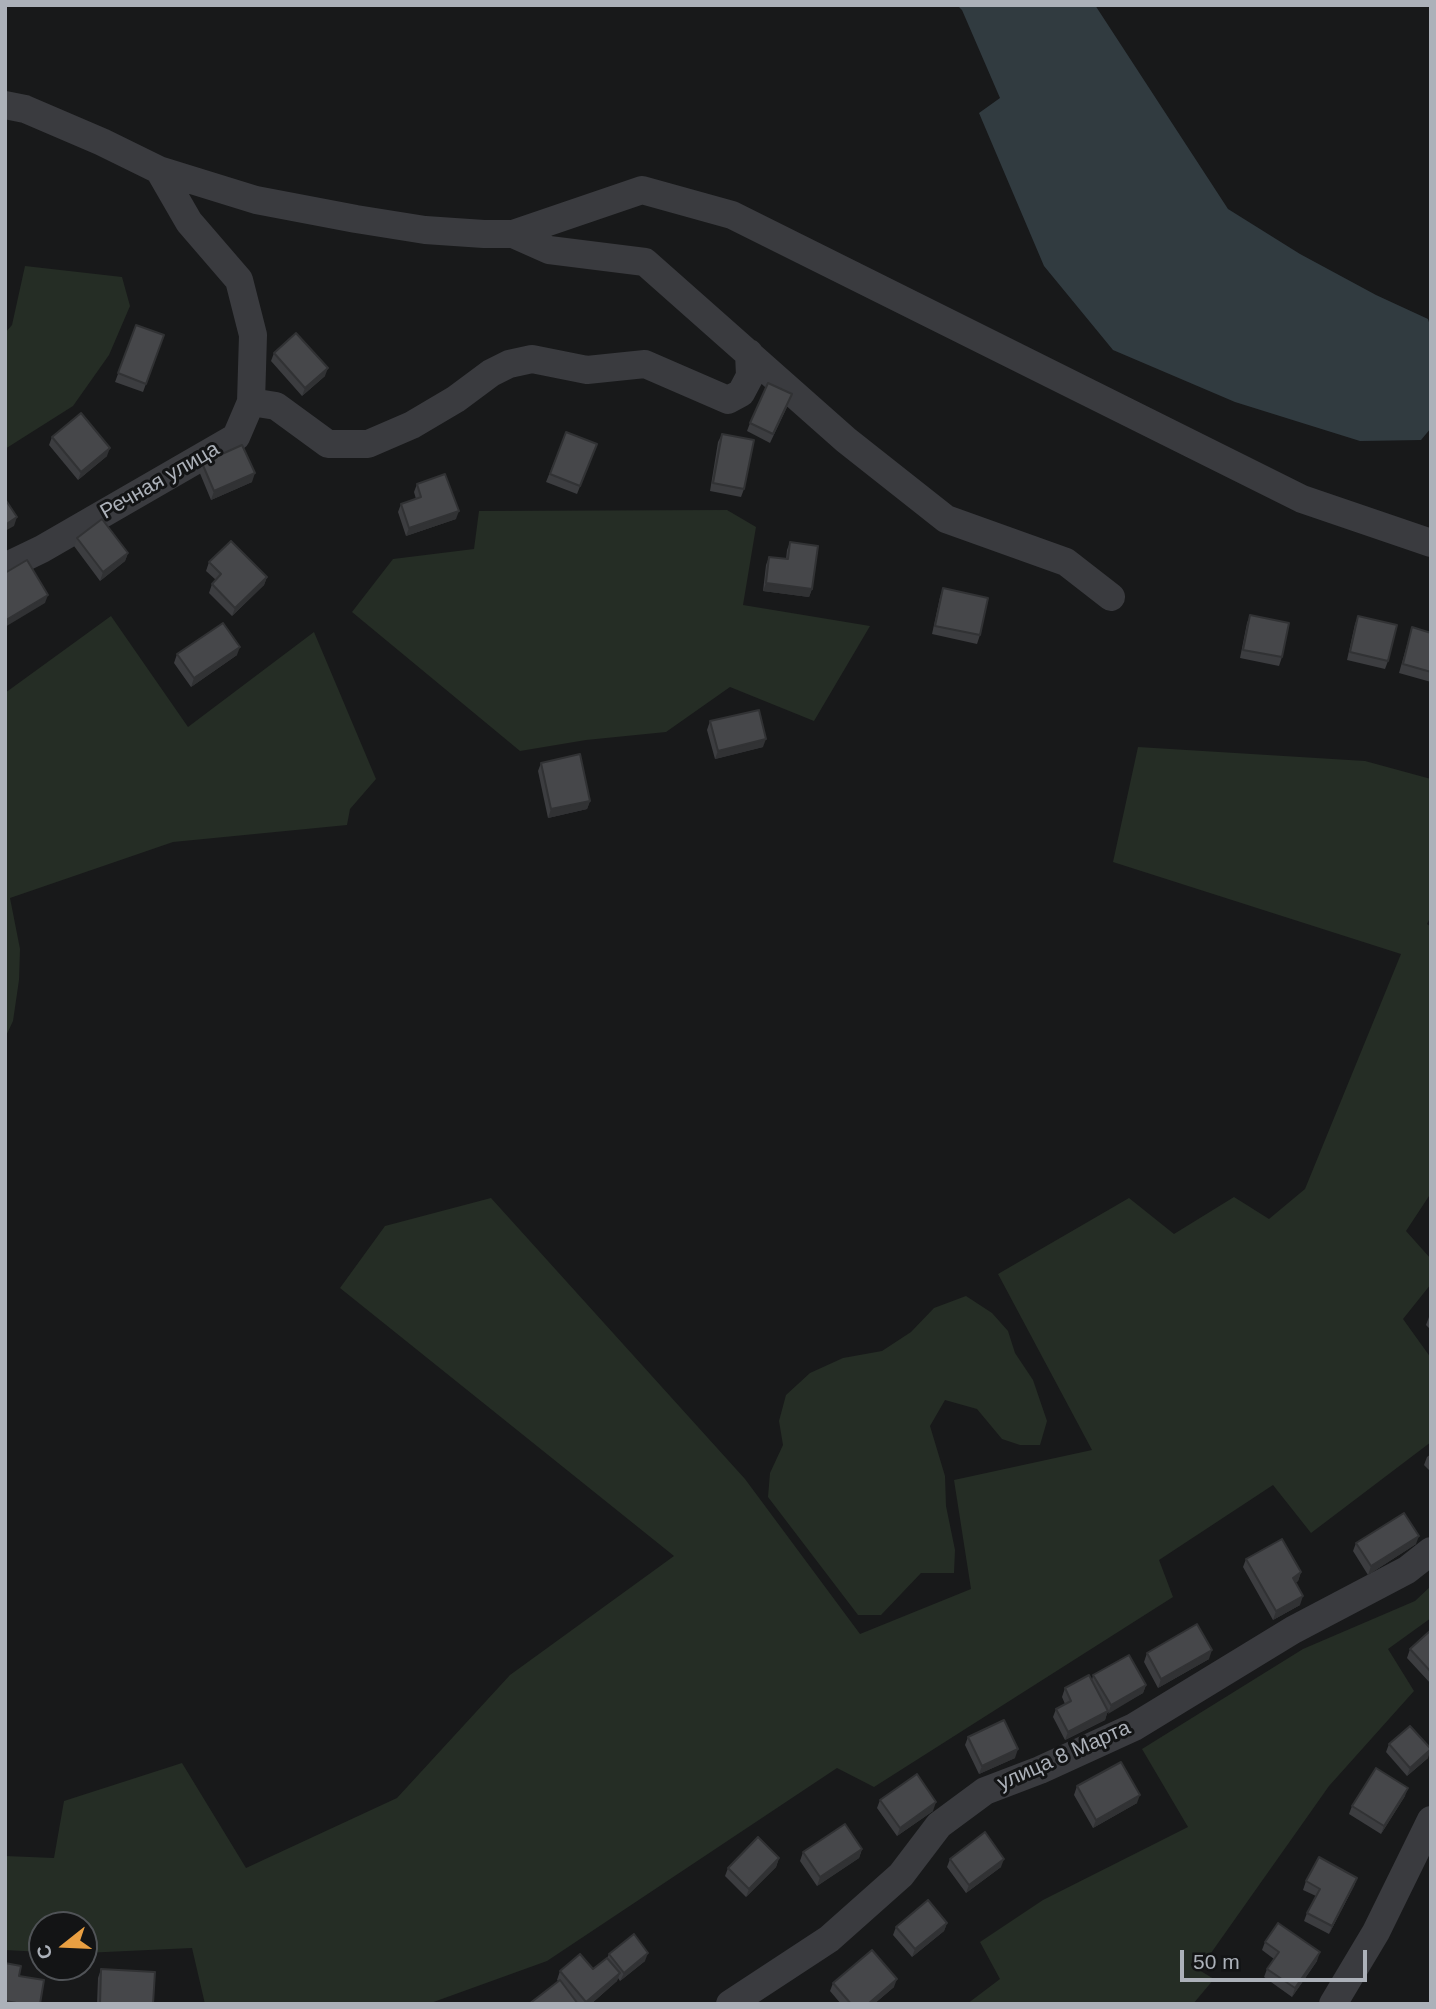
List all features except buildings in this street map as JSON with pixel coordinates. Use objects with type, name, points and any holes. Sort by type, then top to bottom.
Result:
[{"type":"street","points":[[5,105],[25,109],[159,170],[256,200],[425,230],[513,234],[642,190],[732,215],[1302,499],[1431,543]]},
{"type":"street","name":"Речная улица","points":[[5,567],[42,550],[236,437],[251,402],[253,335],[239,279],[189,222],[159,170]]},
{"type":"street","points":[[513,234],[549,250],[645,262],[846,440],[946,519],[1066,562],[1111,597]]},
{"type":"street","points":[[251,402],[276,406],[328,444],[368,444],[412,425],[509,364],[532,359],[587,370],[645,364],[728,400],[741,393],[750,376],[749,353]]},
{"type":"street","name":"улица 8 Марта","points":[[730,2004],[829,1939],[901,1875],[939,1825],[985,1791],[1040,1770],[1134,1727],[1293,1630],[1408,1570],[1431,1551]]},
{"type":"street","points":[[1333,2004],[1376,1932],[1431,1820]]},
{"type":"shaded area","points":[[957,5],[1095,5],[1228,209],[1300,254],[1376,295],[1428,319],[1431,329],[1431,428],[1421,440],[1360,441],[1235,402],[1113,350],[1044,266],[979,113],[1000,98],[962,10]]},
{"type":"shaded area","points":[[25,266],[122,277],[130,306],[109,355],[73,406],[5,449],[5,333],[12,325]]},
{"type":"shaded area","points":[[727,510],[756,527],[743,605],[870,626],[814,721],[730,687],[666,732],[586,740],[520,751],[352,612],[393,559],[474,549],[479,511]]},
{"type":"shaded area","points":[[111,616],[188,727],[314,632],[376,779],[350,809],[347,825],[173,842],[10,898],[20,949],[19,980],[13,1021],[5,1038],[5,693]]},
{"type":"shaded area","points":[[1138,747],[1365,761],[1431,779],[1431,916],[1427,924],[1431,927],[1431,1193],[1406,1231],[1431,1259],[1431,1284],[1403,1319],[1431,1358],[1431,1442],[1311,1533],[1273,1485],[1159,1560],[1173,1597],[874,1787],[837,1768],[547,1961],[428,2004],[205,2004],[192,1948],[98,1952],[98,1911],[28,1911],[28,1951],[5,1950],[5,1856],[54,1858],[64,1801],[182,1763],[246,1868],[397,1798],[510,1675],[674,1556],[340,1288],[385,1226],[491,1198],[745,1479],[860,1634],[971,1589],[954,1480],[1092,1450],[998,1274],[1129,1198],[1174,1234],[1234,1197],[1269,1219],[1305,1189],[1401,954],[1113,862]]},
{"type":"shaded area","points":[[966,1296],[992,1313],[1008,1331],[1015,1353],[1033,1380],[1047,1421],[1040,1445],[1020,1445],[1002,1439],[977,1409],[945,1400],[930,1426],[945,1476],[946,1506],[955,1550],[954,1573],[921,1573],[881,1615],[858,1615],[768,1497],[770,1473],[783,1445],[779,1421],[786,1395],[810,1373],[843,1358],[882,1351],[911,1332],[934,1308]]},
{"type":"shaded area","points":[[1431,1586],[1431,1618],[1388,1649],[1414,1691],[1329,1786],[1199,1970],[1214,1979],[1193,2004],[967,2004],[1000,1979],[980,1942],[1043,1900],[1188,1827],[1142,1749],[1303,1649],[1415,1601]]}]
